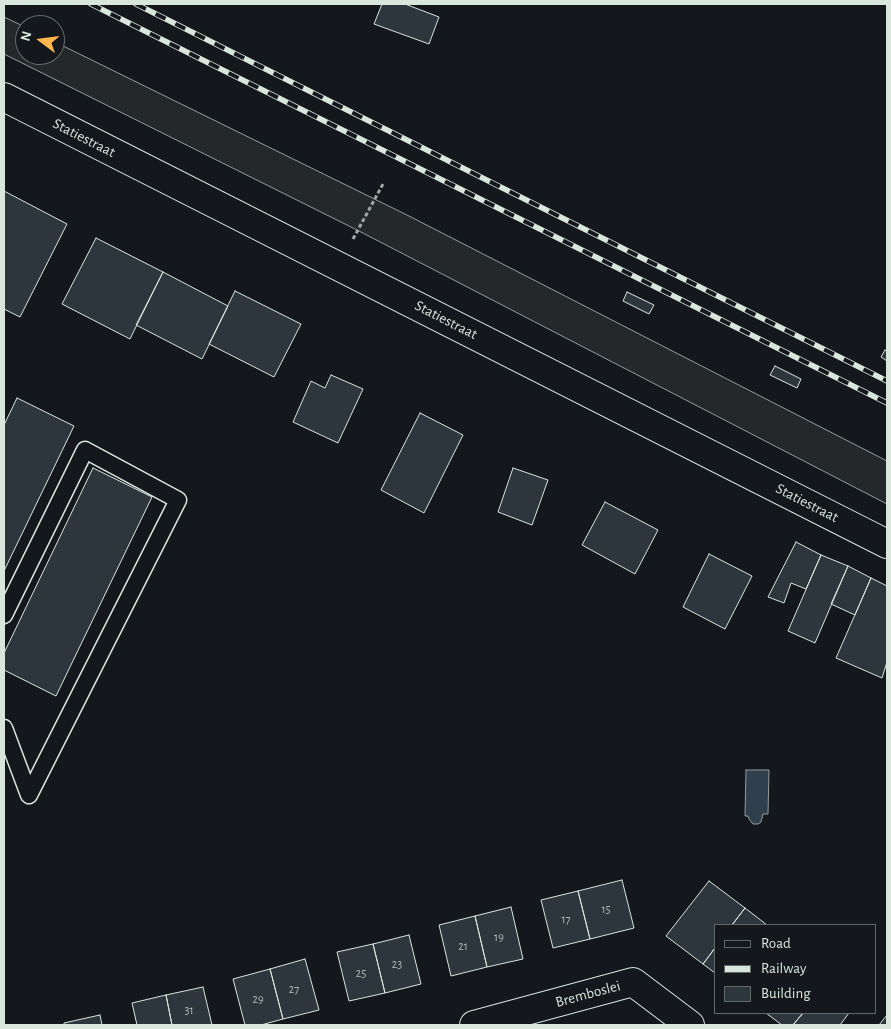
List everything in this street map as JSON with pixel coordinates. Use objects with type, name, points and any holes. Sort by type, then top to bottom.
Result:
[{"type":"street","name":"Statiestraat","points":[[4,97],[887,544]]},
{"type":"street","name":"Bremboslei","points":[[474,1025],[632,982],[690,1025]]},
{"type":"lane","points":[[4,615],[85,450],[178,500],[29,795],[4,728]]},
{"type":"path","points":[[339,267],[383,184]]},
{"type":"shaded area","points":[[4,17],[15,22],[15,59],[4,54]]},
{"type":"shaded area","points":[[65,47],[407,215],[887,461],[887,504],[357,230],[26,65],[65,65]]},
{"type":"water","points":[[746,770],[769,770],[768,814],[763,814],[761,822],[758,824],[753,824],[748,816],[745,816]]},
{"type":"building","points":[[382,4],[405,4],[439,17],[429,44],[374,24]]},
{"type":"building","points":[[4,191],[67,224],[20,317],[4,309]]},
{"type":"building","points":[[96,238],[163,272],[130,339],[62,304]]},
{"type":"building","points":[[163,272],[228,306],[202,359],[136,325]]},
{"type":"building","points":[[235,291],[301,324],[274,377],[209,344]]},
{"type":"building","points":[[627,292],[654,305],[649,314],[623,301]]},
{"type":"building","points":[[885,350],[887,352],[887,361],[881,357]]},
{"type":"building","points":[[775,366],[801,379],[797,388],[770,375]]},
{"type":"building","points":[[331,375],[363,389],[338,443],[293,422],[311,381],[325,388]]},
{"type":"building","points":[[17,398],[74,426],[4,571],[4,425]]},
{"type":"building","points":[[420,413],[463,435],[424,513],[381,490]]},
{"type":"building","points":[[93,468],[152,497],[56,696],[4,670],[4,653]]},
{"type":"building","points":[[513,468],[548,480],[532,525],[498,512]]},
{"type":"building","points":[[605,502],[658,530],[635,574],[582,545]]},
{"type":"building","points":[[796,542],[821,555],[806,589],[791,583],[784,603],[768,597]]},
{"type":"building","points":[[709,554],[752,576],[725,629],[683,607]]},
{"type":"building","points":[[821,555],[848,566],[815,643],[788,631]]},
{"type":"building","points":[[848,566],[871,578],[855,615],[831,604]]},
{"type":"building","points":[[871,578],[887,586],[887,662],[882,678],[836,658]]},
{"type":"building","points":[[622,880],[634,928],[590,939],[578,891]]},
{"type":"building","points":[[709,881],[745,908],[733,924],[714,924],[714,949],[703,964],[666,936]]},
{"type":"building","points":[[578,891],[590,939],[553,948],[541,900]]},
{"type":"building","points":[[511,907],[523,959],[487,967],[475,916]]},
{"type":"building","points":[[745,908],[766,924],[733,924]]},
{"type":"building","points":[[475,916],[487,967],[451,976],[439,925]]},
{"type":"building","points":[[409,935],[421,984],[385,993],[373,944]]},
{"type":"building","points":[[373,944],[385,993],[349,1001],[337,952]]},
{"type":"building","points":[[714,949],[714,972],[703,964]]},
{"type":"building","points":[[305,959],[319,1010],[283,1019],[270,969]]},
{"type":"building","points":[[270,969],[283,1019],[261,1025],[245,1025],[233,979]]},
{"type":"building","points":[[203,987],[212,1025],[172,1025],[166,995]]},
{"type":"building","points":[[166,995],[172,1025],[137,1025],[132,1003]]},
{"type":"building","points":[[767,1014],[802,1014],[793,1025],[782,1025]]},
{"type":"building","points":[[802,1014],[848,1014],[840,1025],[793,1025]]},
{"type":"building","points":[[100,1015],[102,1025],[64,1025],[64,1023]]},
{"type":"building","points":[[887,1015],[887,1025],[879,1025]]},
{"type":"railway","points":[[91,4],[887,403]]},
{"type":"railway","points":[[136,4],[887,381]]}]
